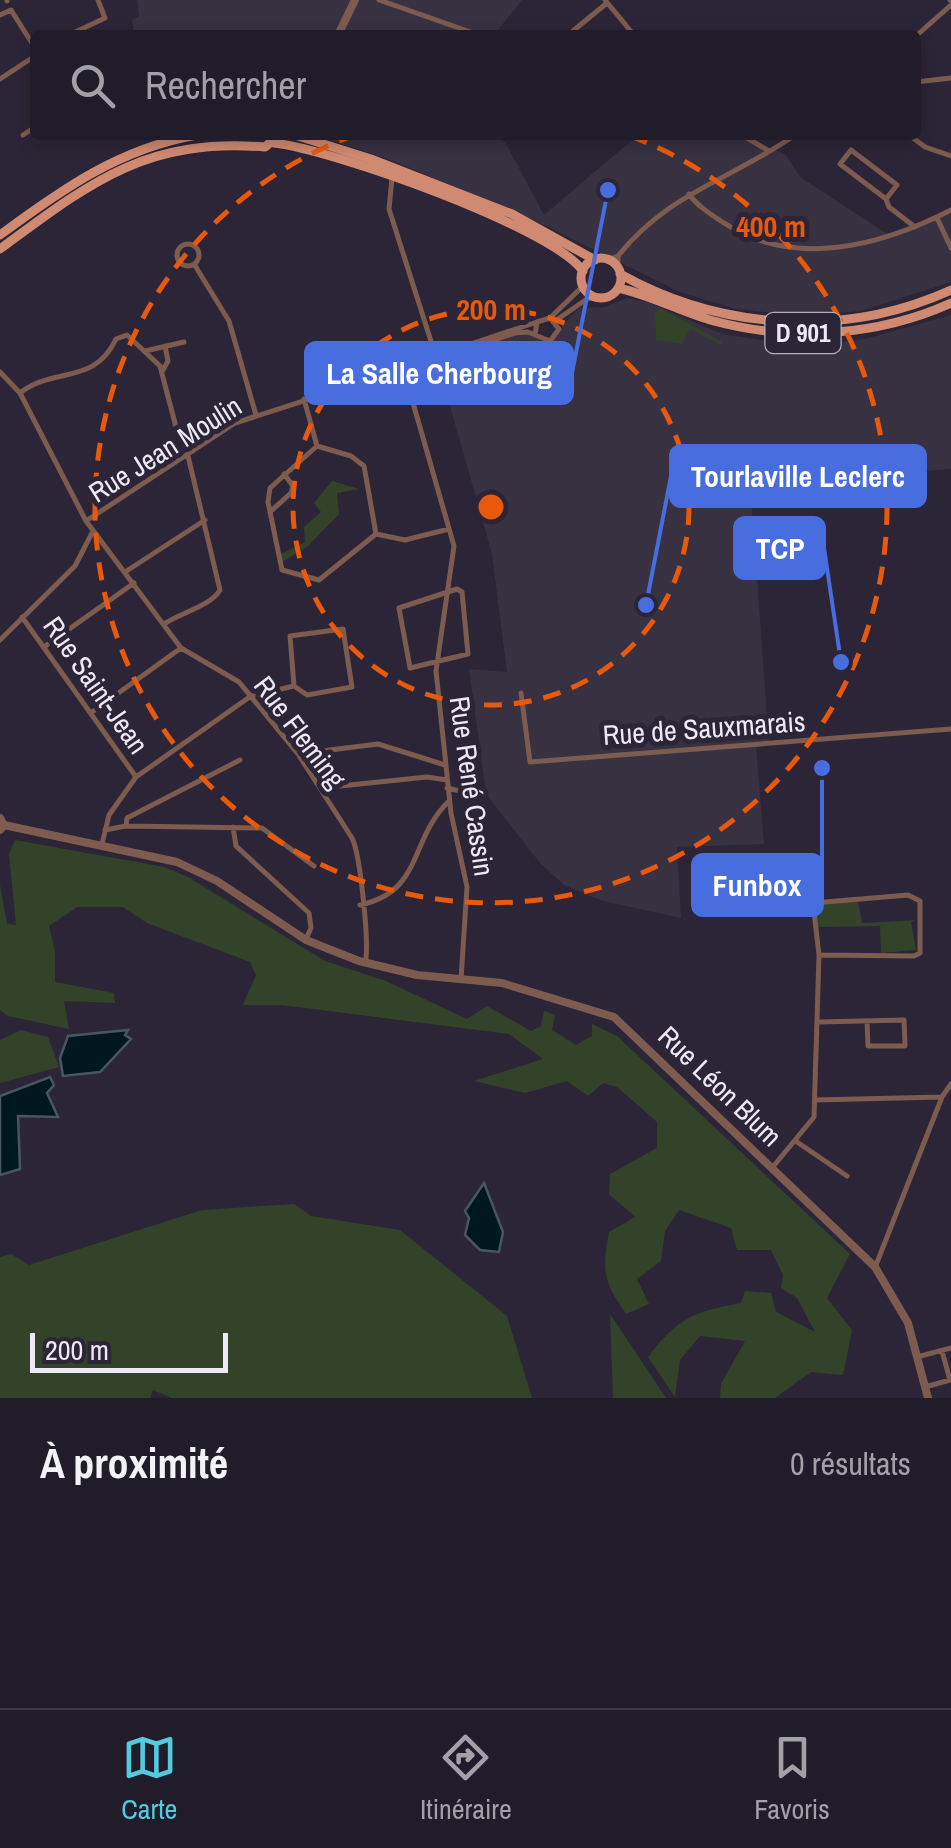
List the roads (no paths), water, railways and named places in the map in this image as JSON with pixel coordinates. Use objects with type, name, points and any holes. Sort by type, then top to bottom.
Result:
[{"type":"main road","points":[[0,235],[64,189],[131,153],[179,140]]},
{"type":"main road","points":[[0,248],[85,187],[118,169],[182,149],[241,140]]},
{"type":"main road","points":[[250,140],[265,147],[275,140]]},
{"type":"main road","points":[[279,140],[392,178],[528,234],[575,261],[583,272],[583,286],[596,298],[609,297],[618,288],[612,263],[583,272]]},
{"type":"main road","name":"D 901","points":[[311,140],[512,214],[698,306],[778,322],[865,318],[951,290]]},
{"type":"main road","name":"D 901","points":[[618,288],[717,322],[804,333],[884,325],[951,304]]},
{"type":"street","points":[[80,30],[105,18],[98,0]]},
{"type":"street","points":[[340,30],[354,0]]},
{"type":"street","points":[[379,0],[465,30]]},
{"type":"street","points":[[574,30],[606,2],[630,30]]},
{"type":"street","points":[[921,31],[951,2]]},
{"type":"street","points":[[0,15],[11,10],[30,40]]},
{"type":"street","points":[[0,79],[30,59]]},
{"type":"street","points":[[921,81],[951,78]]},
{"type":"street","points":[[22,135],[30,130]]},
{"type":"street","points":[[751,140],[772,151]]},
{"type":"street","points":[[612,263],[654,215],[788,140]]},
{"type":"street","points":[[916,140],[951,156]]},
{"type":"street","points":[[886,199],[897,184],[851,150],[840,164],[915,227]]},
{"type":"street","points":[[392,178],[389,209],[435,353]]},
{"type":"street","points":[[689,194],[744,236],[782,249],[850,246],[915,227],[951,210]]},
{"type":"street","points":[[937,218],[951,248]]},
{"type":"street","points":[[182,245],[196,247],[199,254],[194,264],[185,265],[178,260],[182,245]]},
{"type":"street","points":[[194,264],[229,321],[256,415]]},
{"type":"street","name":"Rue Jean Moulin","points":[[553,320],[583,286]]},
{"type":"street","name":"Rue Jean Moulin","points":[[86,520],[226,428],[403,368],[435,353],[553,320],[587,299],[596,298]]},
{"type":"street","name":"Rue Jean Moulin","points":[[435,353],[522,331],[542,342],[554,340],[558,332],[553,320]]},
{"type":"street","points":[[535,335],[536,322]]},
{"type":"street","points":[[20,393],[34,382],[94,367],[108,357],[121,336],[145,350],[162,370],[176,426],[190,454],[218,593],[164,624]]},
{"type":"street","points":[[145,350],[184,342]]},
{"type":"street","points":[[162,370],[168,362],[165,346]]},
{"type":"street","name":"Rue René Cassin","points":[[403,368],[455,558],[438,663],[449,800],[467,887],[461,979]]},
{"type":"street","name":"Rue Fleming","points":[[0,372],[20,393],[86,520],[181,648],[233,677],[298,754],[320,788],[358,850],[360,905],[369,942],[365,963]]},
{"type":"street","points":[[304,399],[316,446]]},
{"type":"street","points":[[316,446],[270,488],[270,512],[282,570],[311,580],[328,575],[376,534]]},
{"type":"street","points":[[316,446],[352,456],[364,466],[376,534]]},
{"type":"street","points":[[270,512],[292,490],[284,474]]},
{"type":"street","points":[[125,572],[205,520]]},
{"type":"street","points":[[376,534],[405,540],[449,529]]},
{"type":"street","points":[[0,640],[75,566],[93,530]]},
{"type":"street","points":[[44,647],[134,583]]},
{"type":"street","points":[[451,590],[462,592],[468,654],[438,663],[410,668],[399,608],[451,590]]},
{"type":"street","name":"Rue Saint-Jean","points":[[22,617],[136,777]]},
{"type":"street","points":[[102,844],[108,815],[136,777],[251,696],[294,686],[306,695],[352,686],[343,628],[290,636],[294,686]]},
{"type":"street","points":[[92,712],[181,648]]},
{"type":"street","name":"Rue de Sauxmarais","points":[[520,692],[530,762],[951,730]]},
{"type":"street","points":[[298,754],[378,744],[445,766]]},
{"type":"street","points":[[126,826],[126,818],[240,760]]},
{"type":"street","points":[[433,762],[433,777]]},
{"type":"street","points":[[320,788],[433,777],[481,796]]},
{"type":"street","points":[[360,905],[381,900],[401,886],[437,812],[449,800]]},
{"type":"street","name":"Rue Léon Blum","points":[[1,825],[102,844],[189,867],[306,940],[365,963],[508,984],[614,1018],[875,1266],[908,1323],[928,1398]]},
{"type":"street","points":[[105,830],[126,826],[262,828],[314,866]]},
{"type":"street","points":[[233,827],[236,846],[309,913],[311,928],[306,940]]},
{"type":"street","points":[[772,1168],[812,1125],[819,954],[813,903],[908,894],[920,901],[920,953],[819,954]]},
{"type":"street","points":[[818,1022],[904,1020],[905,1046],[868,1046],[867,1021]]},
{"type":"street","points":[[875,1266],[942,1097],[951,1084]]},
{"type":"street","points":[[815,1100],[942,1097]]},
{"type":"street","points":[[797,1142],[848,1176]]},
{"type":"street","points":[[917,1357],[951,1348]]},
{"type":"street","points":[[925,1387],[950,1380],[942,1352]]},
{"type":"water","points":[[128,1030],[125,1035],[131,1039],[100,1072],[63,1076],[60,1058],[68,1036]]},
{"type":"water","points":[[50,1077],[54,1085],[47,1093],[58,1117],[18,1116],[20,1169],[0,1175],[0,1096]]},
{"type":"water","points":[[484,1183],[503,1232],[499,1252],[480,1250],[465,1235],[469,1218],[465,1211]]},
{"type":"place","name":"La Salle Cherbourg","points":[[608,190]]},
{"type":"place","name":"Tourlaville Leclerc","points":[[646,605]]},
{"type":"place","name":"TCP","points":[[841,662]]},
{"type":"place","name":"Funbox","points":[[822,768]]}]
